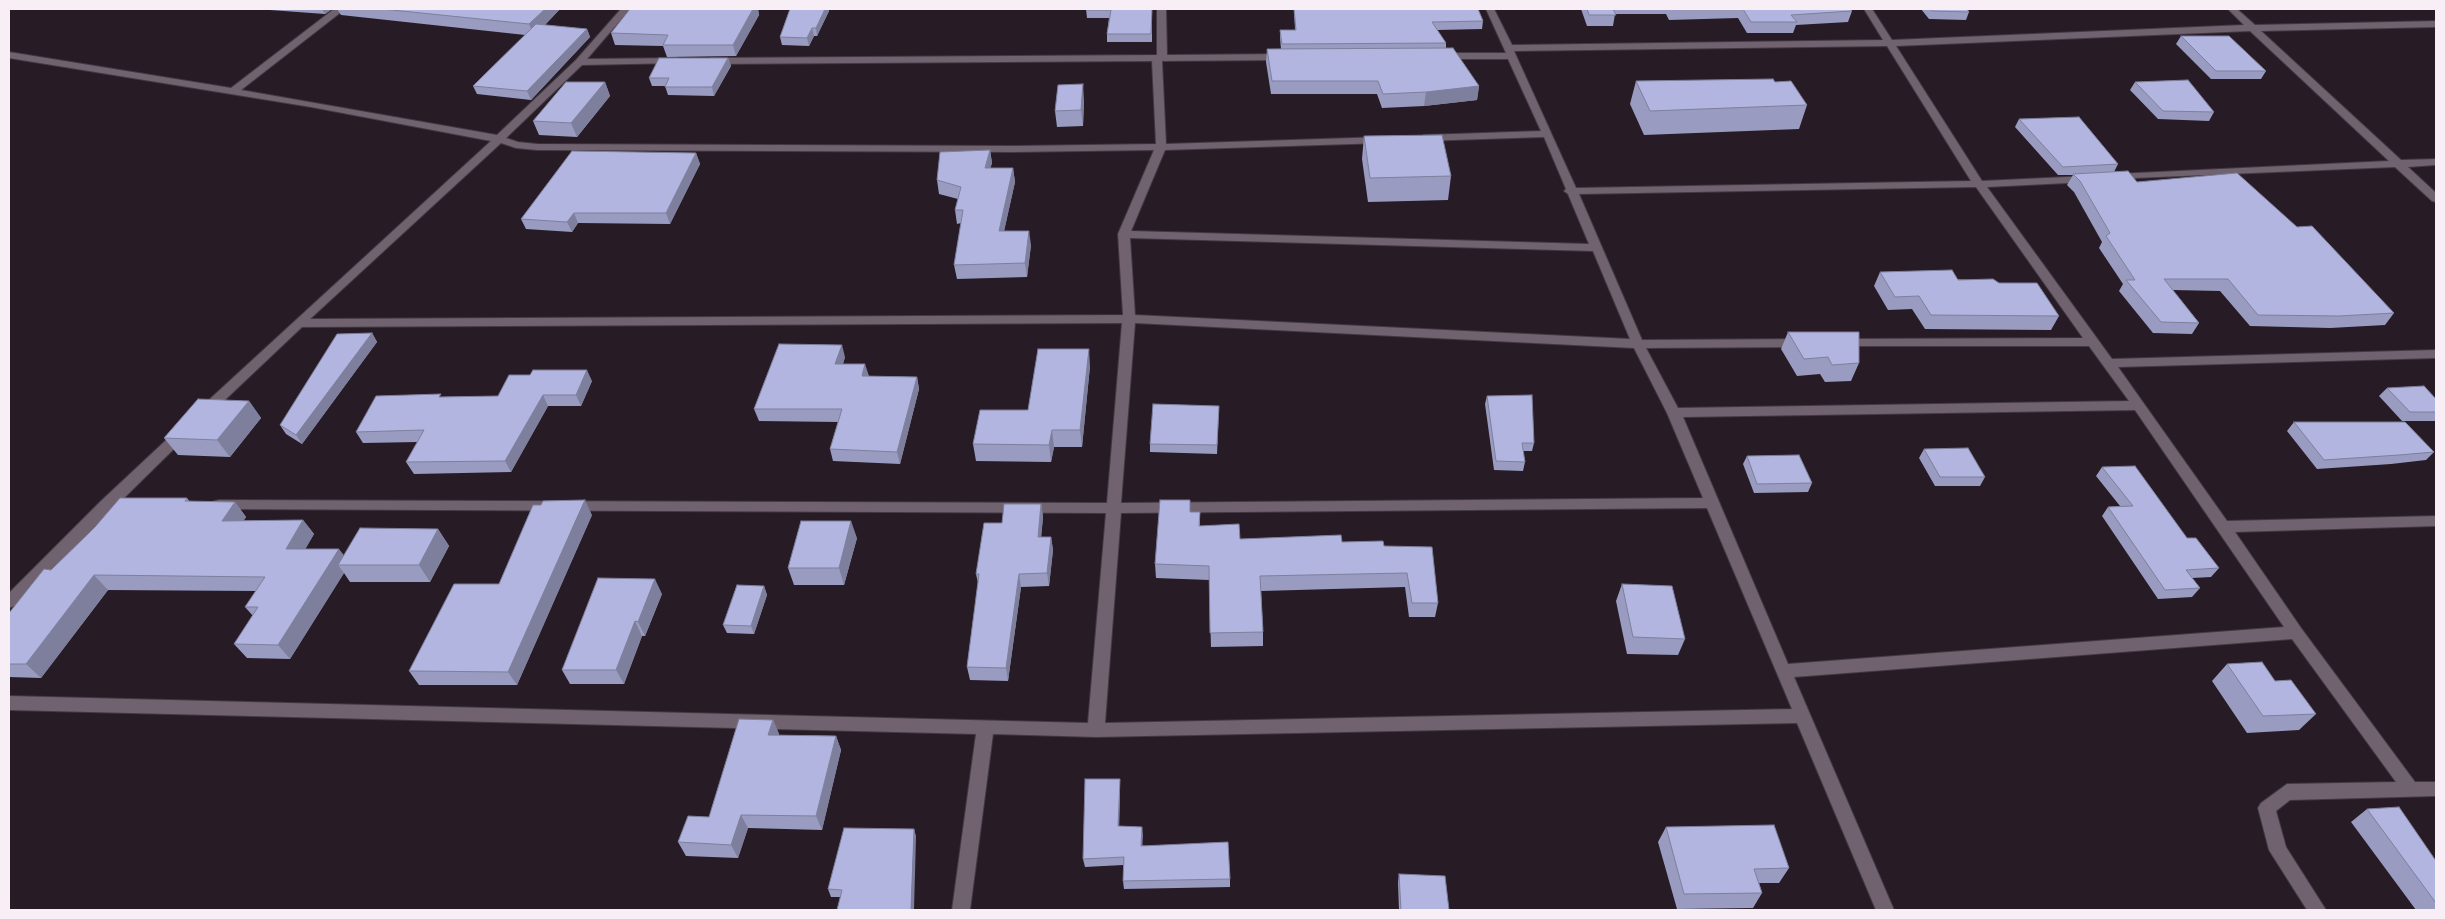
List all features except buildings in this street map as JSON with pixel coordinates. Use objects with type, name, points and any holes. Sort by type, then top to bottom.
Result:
[{"type":"street","points":[[233,91],[340,9]]},
{"type":"street","points":[[9,602],[106,505],[298,323],[499,139],[578,62],[626,9]]},
{"type":"street","points":[[1096,730],[1128,319],[1124,234],[1161,147],[1160,58],[1162,9]]},
{"type":"street","points":[[1490,9],[1548,134],[1570,191],[1638,344],[1674,413],[1710,504],[1804,716],[1885,910]]},
{"type":"street","points":[[1868,9],[1979,184],[2091,342],[2139,405],[2296,632],[2411,790]]},
{"type":"street","points":[[2232,9],[2436,199]]},
{"type":"street","points":[[1434,56],[1511,52],[1890,43],[2252,28],[2436,24]]},
{"type":"street","points":[[9,55],[233,91],[499,139],[516,145],[537,147],[1014,150],[1548,134]]},
{"type":"street","points":[[578,62],[1298,57]]},
{"type":"street","points":[[1570,191],[1979,184],[2436,162]]},
{"type":"street","points":[[1124,234],[1595,248]]},
{"type":"street","points":[[298,323],[1128,319],[1638,344],[2091,342]]},
{"type":"street","points":[[2108,363],[2436,354]]},
{"type":"street","points":[[1674,413],[2139,405]]},
{"type":"street","points":[[206,505],[1114,508],[1710,504]]},
{"type":"street","points":[[106,505],[146,505]]},
{"type":"street","points":[[2224,527],[2436,522]]},
{"type":"street","points":[[1784,671],[2296,632]]},
{"type":"street","points":[[9,703],[985,729],[1096,730],[1804,716]]},
{"type":"street","points":[[961,910],[985,729]]},
{"type":"street","points":[[2317,910],[2278,850],[2267,808],[2287,792],[2436,789]]}]
